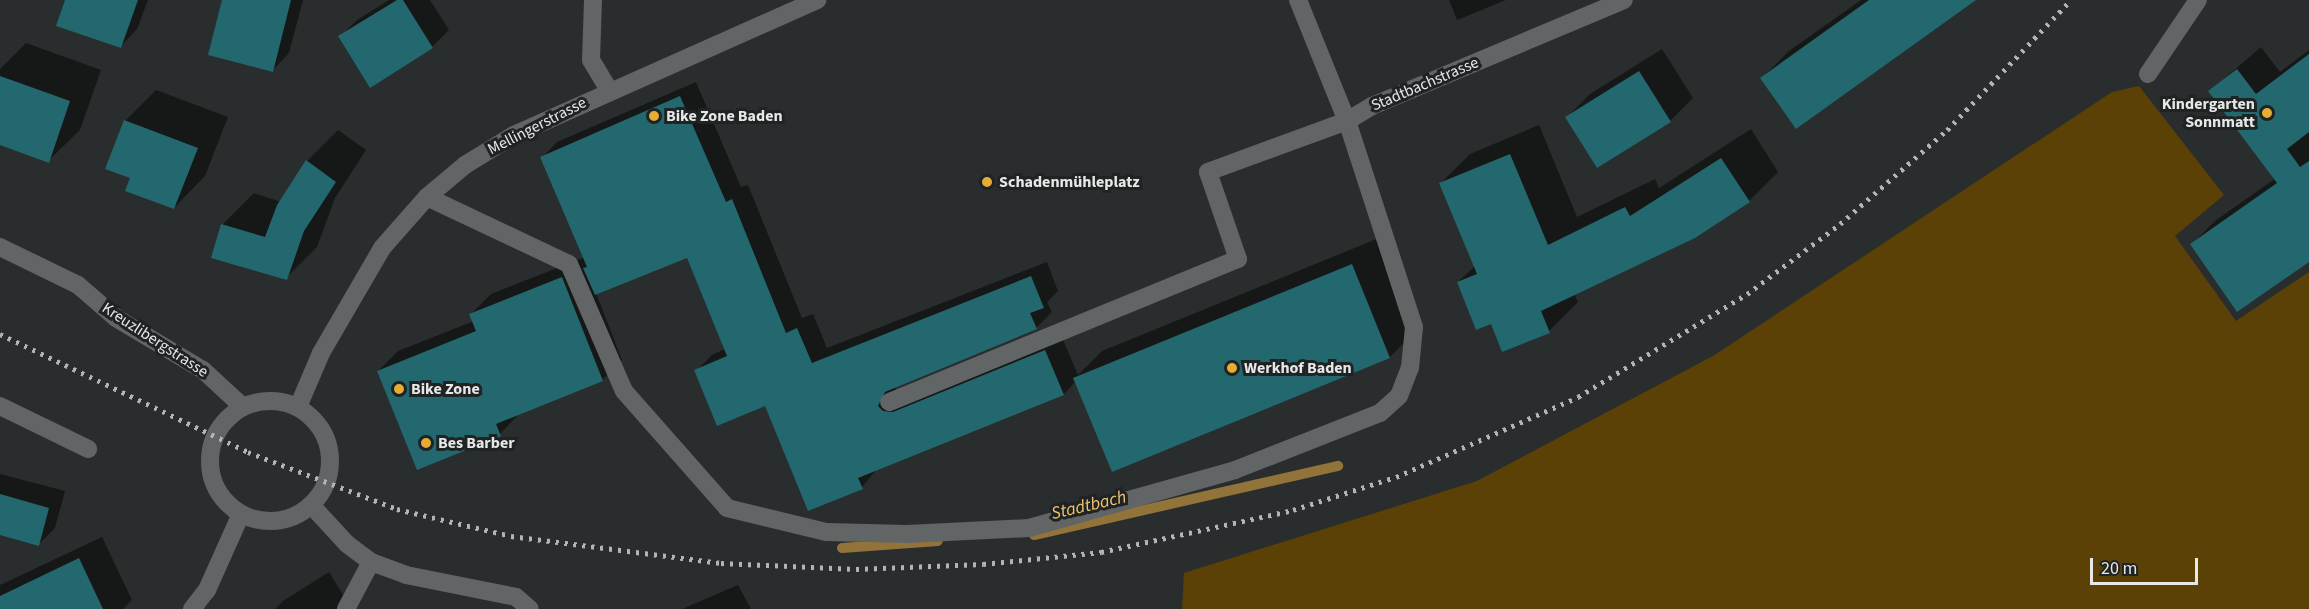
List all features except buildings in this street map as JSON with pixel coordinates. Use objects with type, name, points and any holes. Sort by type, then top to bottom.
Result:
[{"type":"main road","points":[[593,0],[591,60],[609,90]]},
{"type":"main road","name":"Mellingerstrasse","points":[[298,407],[321,353],[382,248],[427,197],[465,165],[514,135],[609,90],[817,0]]},
{"type":"main road","points":[[427,197],[569,264],[624,391],[727,508],[826,532],[907,534],[1029,528],[1234,470],[1380,413],[1399,396],[1410,368],[1414,327],[1347,121],[1298,0]]},
{"type":"main road","name":"Stadtbachstrasse","points":[[889,402],[1238,259],[1208,172],[1347,121],[1372,106],[1624,0]]},
{"type":"main road","points":[[2148,74],[2198,0]]},
{"type":"main road","name":"Kreuzlibergstrasse","points":[[0,247],[78,285],[116,318],[203,370],[243,406]]},
{"type":"main road","points":[[261,401],[298,407],[313,418],[330,452],[323,490],[311,505],[277,520],[258,520],[241,514],[216,489],[209,455],[215,436],[226,419],[243,406],[261,401]]},
{"type":"main road","points":[[0,406],[88,449]]},
{"type":"main road","points":[[311,505],[347,544],[371,562],[406,575],[516,597],[530,609]]},
{"type":"main road","points":[[192,609],[207,590],[241,514]]},
{"type":"main road","points":[[346,609],[371,562]]},
{"type":"shaded area","points":[[2139,86],[2224,195],[2175,236],[2236,321],[2309,272],[2309,609],[1182,609],[1184,573],[1477,481],[1713,356],[2112,92]]},
{"type":"waterway","name":"Stadtbach","points":[[1034,535],[1338,466]]},
{"type":"waterway","name":"Stadtbach","points":[[842,548],[938,541]]},
{"type":"railway","points":[[0,334],[248,452],[397,509],[511,536],[721,563],[856,569],[983,564],[1101,552],[1293,510],[1396,477],[1578,397],[1747,294],[1840,224],[1947,130],[2071,0]]},
{"type":"place","name":"Kindergarten Sonnmatt","points":[[2267,113]]},
{"type":"place","name":"Bike Zone Baden","points":[[654,116]]},
{"type":"place","name":"Schadenmühleplatz","points":[[987,182]]},
{"type":"place","name":"Werkhof Baden","points":[[1232,368]]},
{"type":"place","name":"Bike Zone","points":[[399,389]]},
{"type":"place","name":"Bes Barber","points":[[426,443]]}]
